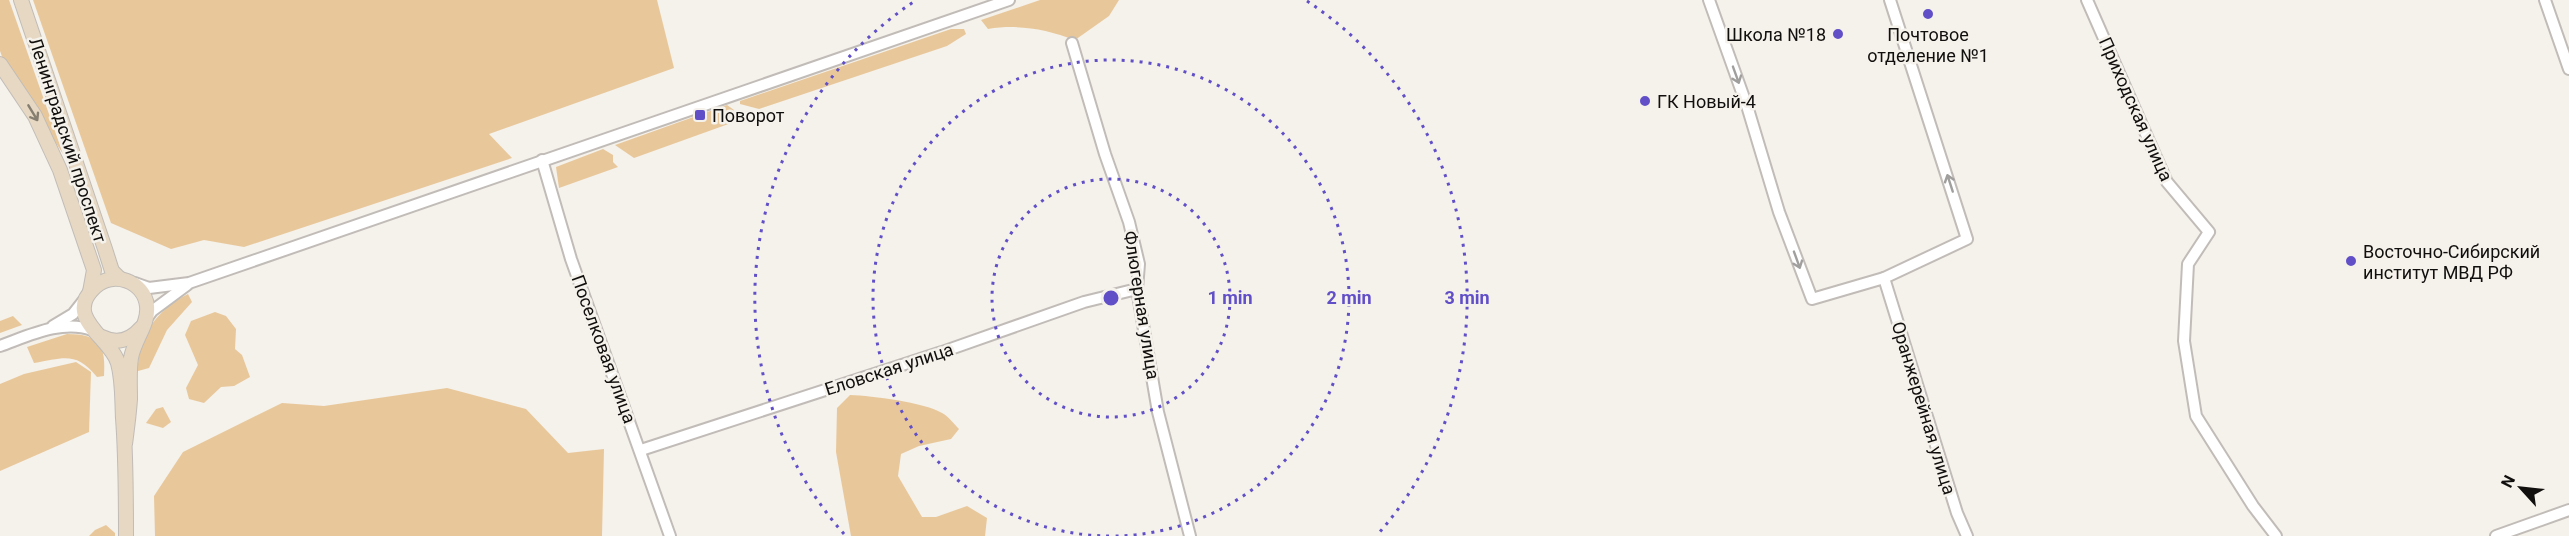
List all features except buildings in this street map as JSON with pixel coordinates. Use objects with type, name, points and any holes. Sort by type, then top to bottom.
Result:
[{"type":"main road","name":"Ленинградский проспект","points":[[21,0],[112,270],[124,280]]},
{"type":"main road","name":"Ленинградский проспект","points":[[0,64],[35,116],[60,170],[94,270],[88,295]]},
{"type":"main road","points":[[125,444],[131,357],[147,308],[138,288],[124,280],[99,283],[88,295],[85,313],[92,330],[111,348],[118,365],[125,444],[126,536]]},
{"type":"main road","points":[[92,330],[104,338],[122,340],[134,335],[143,324]]},
{"type":"street","points":[[124,280],[149,288],[189,283],[1009,0]]},
{"type":"street","points":[[1709,0],[1748,109],[1779,212],[1812,300],[1884,278],[1967,238],[1890,0]]},
{"type":"street","name":"Приходская улица","points":[[2087,0],[2167,182],[2209,232],[2188,264],[2184,341],[2196,416],[2253,506],[2276,536]]},
{"type":"street","points":[[2545,0],[2569,69]]},
{"type":"street","name":"Флюгерная улица","points":[[1072,43],[1105,154],[1129,222],[1139,264],[1137,289],[1158,412],[1190,536]]},
{"type":"street","name":"Поселковая улица","points":[[542,160],[571,259],[670,536]]},
{"type":"street","name":"Оранжерейная улица","points":[[1884,278],[1957,513],[1967,536]]},
{"type":"street","points":[[143,324],[152,311],[189,283]]},
{"type":"street","name":"Еловская улица","points":[[641,450],[942,352],[1084,302],[1137,289]]},
{"type":"street","points":[[0,346],[45,330],[73,314],[88,295]]},
{"type":"street","points":[[45,330],[73,326],[92,330]]},
{"type":"street","points":[[2496,536],[2569,510]]},
{"type":"shaded area","points":[[0,0],[9,0],[63,154],[4,62],[0,51]]},
{"type":"shaded area","points":[[33,0],[657,0],[674,68],[489,134],[512,158],[244,247],[204,240],[171,249],[111,223]]},
{"type":"shaded area","points":[[1040,0],[1119,0],[1109,16],[1075,40],[1032,29],[1010,27],[988,29],[981,20]]},
{"type":"shaded area","points":[[951,29],[964,29],[966,34],[947,46],[759,109],[740,104],[740,101]]},
{"type":"shaded area","points":[[727,105],[734,110],[734,122],[634,158],[615,145]]},
{"type":"shaded area","points":[[603,149],[613,155],[613,162],[618,167],[559,188],[556,167]]},
{"type":"shaded area","points":[[188,294],[192,302],[167,330],[149,368],[138,371],[141,346],[151,325],[167,308]]},
{"type":"shaded area","points":[[215,312],[226,316],[236,329],[235,349],[242,355],[250,377],[234,386],[221,387],[204,403],[189,399],[186,388],[198,365],[185,335],[191,321]]},
{"type":"shaded area","points":[[13,316],[22,325],[0,333],[0,321]]},
{"type":"shaded area","points":[[67,334],[87,336],[99,344],[104,357],[104,376],[97,377],[83,363],[69,358],[34,363],[27,347]]},
{"type":"shaded area","points":[[76,362],[91,372],[89,432],[0,471],[0,384],[24,374]]},
{"type":"shaded area","points":[[447,388],[526,409],[568,453],[604,449],[602,536],[155,536],[154,496],[183,452],[282,403],[324,406]]},
{"type":"shaded area","points":[[850,395],[911,403],[934,409],[951,420],[959,429],[951,439],[919,446],[901,454],[898,476],[922,517],[936,517],[967,506],[987,518],[985,536],[851,536],[836,452],[837,408]]},
{"type":"shaded area","points":[[163,407],[171,422],[163,428],[146,423],[156,409]]},
{"type":"shaded area","points":[[106,525],[115,533],[115,536],[89,536],[95,530]]},
{"type":"place","name":"Почтовое отделение №1","points":[[1928,14]]},
{"type":"place","name":"Школа №18","points":[[1838,34]]},
{"type":"place","name":"ГК Новый-4","points":[[1645,101]]},
{"type":"place","name":"Поворот","points":[[700,115]]},
{"type":"place","name":"Восточно-Сибирский институт МВД РФ","points":[[2351,261]]}]
